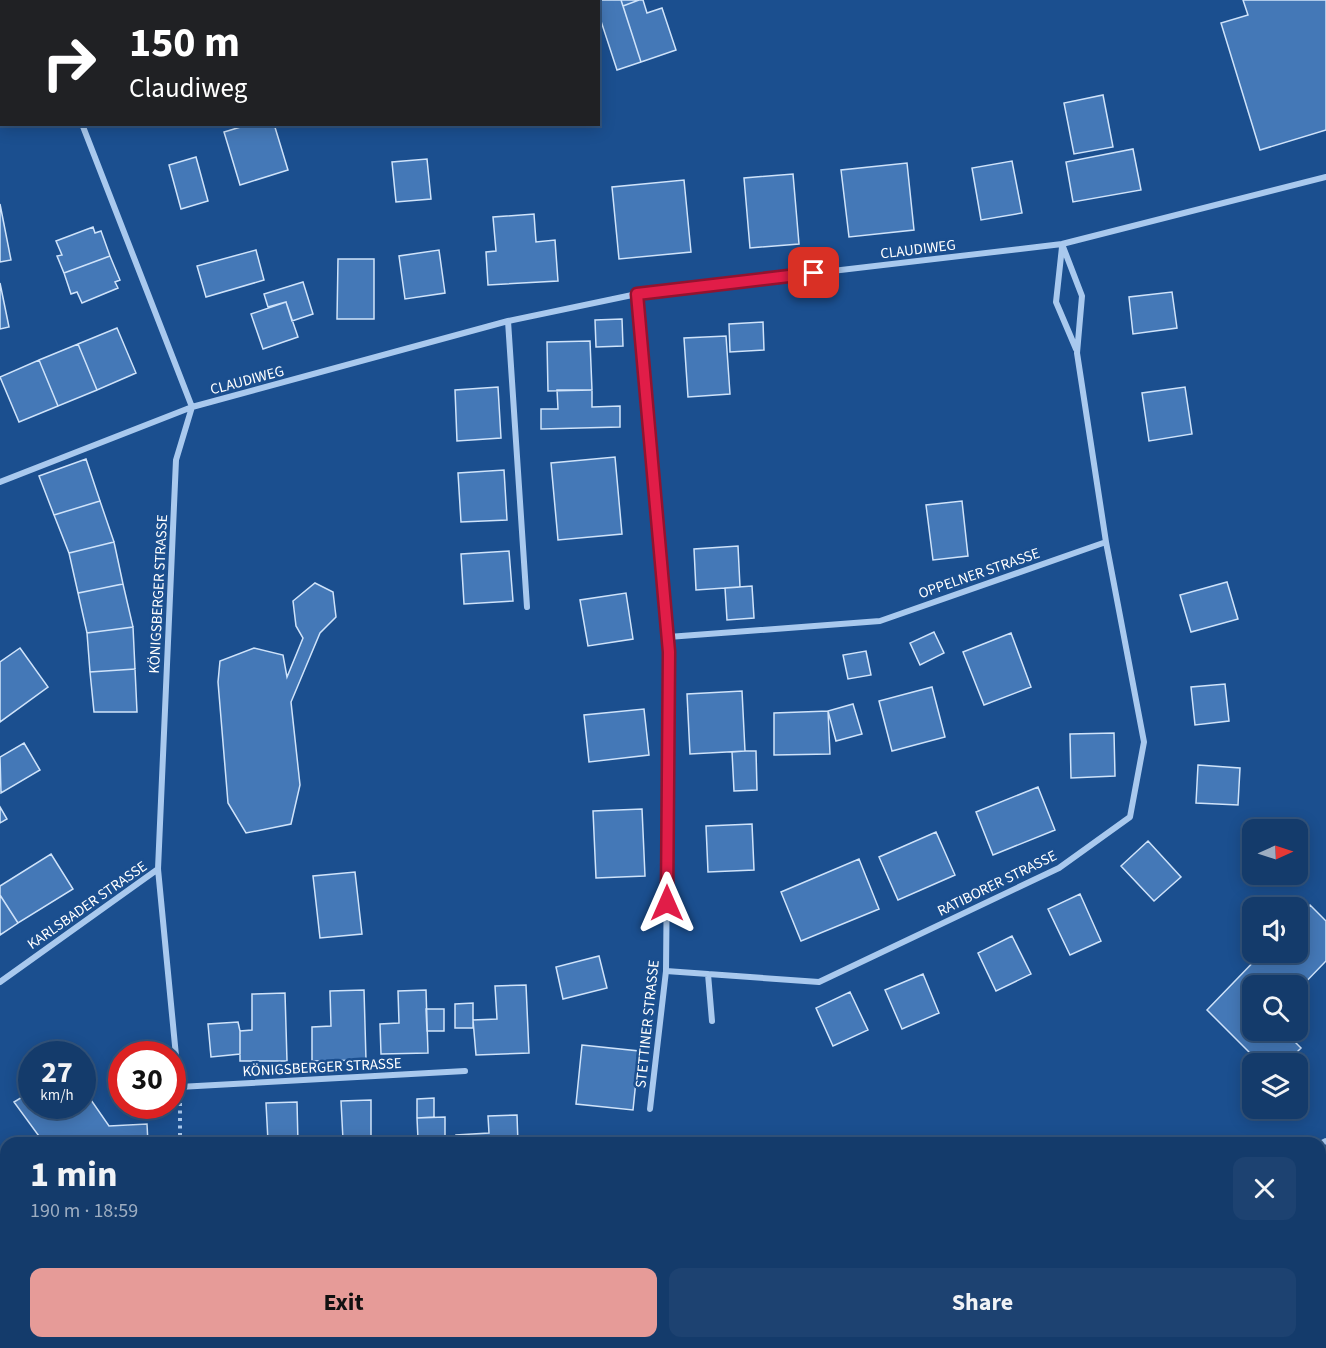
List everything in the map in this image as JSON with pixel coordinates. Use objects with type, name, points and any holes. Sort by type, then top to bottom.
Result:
[{"type":"street","points":[[83,126],[192,407]]},
{"type":"street","name":"CLAUDIWEG","points":[[0,482],[192,407],[508,321],[637,294],[1062,244],[1326,177]]},
{"type":"street","points":[[1062,244],[1056,303],[1077,353]]},
{"type":"street","points":[[1062,244],[1082,296],[1077,353],[1106,542]]},
{"type":"street","name":"STETTINER STRASSE","points":[[637,294],[668,637],[666,971],[650,1109]]},
{"type":"street","points":[[508,321],[527,607]]},
{"type":"street","name":"KÖNIGSBERGER STRASSE","points":[[175,1041],[158,869],[176,460],[192,407]]},
{"type":"street","name":"OPPELNER STRASSE","points":[[668,637],[880,621],[1106,542]]},
{"type":"street","name":"RATIBORER STRASSE","points":[[666,971],[819,982],[1059,868],[1130,817],[1144,742],[1106,542]]},
{"type":"street","name":"KARLSBADER STRASSE","points":[[0,982],[158,869]]},
{"type":"street","points":[[708,974],[712,1021]]},
{"type":"street","name":"KÖNIGSBERGER STRASSE","points":[[186,1087],[465,1071]]},
{"type":"path","points":[[180,1119],[180,1137]]},
{"type":"building","points":[[600,0],[621,0],[641,62],[617,70],[600,18]]},
{"type":"building","points":[[621,0],[639,0],[623,6]]},
{"type":"building","points":[[643,0],[647,13],[662,8],[676,50],[641,62],[623,6]]},
{"type":"building","points":[[1243,0],[1326,0],[1326,130],[1260,150],[1221,23],[1248,15]]},
{"type":"building","points":[[1103,95],[1113,147],[1074,154],[1064,103]]},
{"type":"building","points":[[244,126],[275,126],[288,170],[240,185],[224,132]]},
{"type":"building","points":[[1133,149],[1141,190],[1073,202],[1066,162]]},
{"type":"building","points":[[196,157],[208,201],[181,209],[169,165]]},
{"type":"building","points":[[427,159],[431,199],[396,202],[392,162]]},
{"type":"building","points":[[1012,161],[1022,213],[981,220],[972,168]]},
{"type":"building","points":[[907,163],[914,230],[849,237],[841,170]]},
{"type":"building","points":[[793,174],[799,244],[750,248],[744,178]]},
{"type":"building","points":[[684,180],[691,252],[619,259],[612,187]]},
{"type":"building","points":[[0,204],[11,260],[0,262]]},
{"type":"building","points":[[534,214],[536,242],[555,240],[558,281],[488,285],[486,252],[496,251],[493,217]]},
{"type":"building","points":[[93,227],[95,233],[101,231],[110,256],[64,273],[57,256],[62,255],[56,241]]},
{"type":"building","points":[[256,250],[264,280],[206,297],[197,266]]},
{"type":"building","points":[[439,250],[445,293],[405,299],[399,256]]},
{"type":"building","points":[[110,256],[120,280],[115,282],[118,288],[82,303],[77,292],[71,294],[64,273]]},
{"type":"building","points":[[338,259],[374,259],[374,319],[337,319]]},
{"type":"building","points":[[303,282],[313,314],[292,321],[286,302],[268,307],[264,294]]},
{"type":"building","points":[[0,283],[9,327],[0,329]]},
{"type":"building","points":[[1172,292],[1177,328],[1133,334],[1129,297]]},
{"type":"building","points":[[286,302],[298,337],[263,349],[251,314]]},
{"type":"building","points":[[622,319],[623,346],[596,347],[595,320]]},
{"type":"building","points":[[763,322],[764,350],[730,352],[729,324]]},
{"type":"building","points":[[117,328],[136,373],[97,390],[78,344]]},
{"type":"building","points":[[726,336],[730,394],[688,397],[684,338]]},
{"type":"building","points":[[590,341],[592,390],[548,391],[547,342]]},
{"type":"building","points":[[78,344],[97,390],[58,406],[39,360]]},
{"type":"building","points":[[39,360],[58,406],[19,422],[0,377]]},
{"type":"building","points":[[498,387],[501,438],[457,441],[455,390]]},
{"type":"building","points":[[1185,387],[1192,434],[1149,441],[1142,393]]},
{"type":"building","points":[[557,390],[592,390],[592,407],[620,406],[620,427],[541,429],[541,409],[558,409]]},
{"type":"building","points":[[615,457],[622,534],[558,540],[551,463]]},
{"type":"building","points":[[86,459],[100,501],[54,515],[39,476]]},
{"type":"building","points":[[504,470],[507,520],[461,522],[458,473]]},
{"type":"building","points":[[100,501],[114,542],[69,553],[54,515]]},
{"type":"building","points":[[962,501],[968,556],[933,560],[926,505]]},
{"type":"building","points":[[114,542],[123,584],[78,593],[69,553]]},
{"type":"building","points":[[738,546],[740,587],[696,590],[694,549]]},
{"type":"building","points":[[509,551],[513,601],[464,604],[461,554]]},
{"type":"building","points":[[1227,582],[1238,619],[1191,632],[1180,595]]},
{"type":"building","points":[[315,583],[333,592],[336,617],[320,633],[291,702],[300,785],[291,824],[246,833],[228,803],[218,682],[220,661],[254,648],[283,655],[287,677],[303,638],[296,626],[293,601]]},
{"type":"building","points":[[123,584],[133,627],[87,633],[78,593]]},
{"type":"building","points":[[752,586],[754,618],[727,620],[725,588]]},
{"type":"building","points":[[626,593],[633,639],[588,646],[580,600]]},
{"type":"building","points":[[133,627],[135,669],[90,672],[87,633]]},
{"type":"building","points":[[934,632],[944,653],[920,665],[910,643]]},
{"type":"building","points":[[1011,633],[1031,687],[984,705],[963,652]]},
{"type":"building","points":[[20,648],[48,687],[0,722],[0,662]]},
{"type":"building","points":[[866,651],[871,675],[848,679],[843,655]]},
{"type":"building","points":[[135,669],[137,712],[94,712],[90,672]]},
{"type":"building","points":[[1225,684],[1229,721],[1195,725],[1191,687]]},
{"type":"building","points":[[932,687],[945,737],[892,751],[879,701]]},
{"type":"building","points":[[742,691],[745,751],[690,754],[687,694]]},
{"type":"building","points":[[853,704],[862,734],[836,741],[828,711]]},
{"type":"building","points":[[644,709],[649,755],[589,762],[584,715]]},
{"type":"building","points":[[828,711],[830,754],[774,755],[774,713]]},
{"type":"building","points":[[1114,733],[1115,776],[1071,778],[1070,734]]},
{"type":"building","points":[[24,743],[40,770],[1,793],[0,757]]},
{"type":"building","points":[[756,751],[757,790],[734,791],[732,752]]},
{"type":"building","points":[[1198,765],[1240,768],[1238,805],[1196,803]]},
{"type":"building","points":[[1038,787],[1055,830],[993,855],[976,812]]},
{"type":"building","points":[[0,807],[7,819],[0,823]]},
{"type":"building","points":[[642,809],[645,876],[596,878],[593,811]]},
{"type":"building","points":[[752,824],[754,870],[708,872],[706,826]]},
{"type":"building","points":[[936,832],[955,875],[898,900],[879,857]]},
{"type":"building","points":[[1148,841],[1181,877],[1154,901],[1121,866]]},
{"type":"building","points":[[51,854],[73,889],[18,923],[0,895],[0,886]]},
{"type":"building","points":[[859,859],[879,909],[801,941],[781,892]]},
{"type":"building","points":[[355,872],[362,934],[320,938],[313,876]]},
{"type":"building","points":[[1080,894],[1101,941],[1070,955],[1048,909]]},
{"type":"building","points":[[0,895],[18,923],[0,935]]},
{"type":"building","points":[[1310,905],[1326,921],[1326,961],[1308,980],[1308,975],[1242,975],[1242,1041],[1294,1041],[1301,1048],[1296,1053],[1250,1053],[1207,1010],[1252,963],[1308,963],[1308,907]]},
{"type":"building","points":[[1012,936],[1031,974],[996,991],[978,953]]},
{"type":"building","points":[[599,956],[607,988],[563,999],[556,967]]},
{"type":"building","points":[[923,974],[939,1013],[902,1029],[885,990]]},
{"type":"building","points":[[526,985],[529,1053],[476,1055],[473,1020],[497,1019],[495,986]]},
{"type":"building","points":[[364,990],[366,1060],[312,1061],[312,1027],[331,1026],[330,991]]},
{"type":"building","points":[[426,990],[428,1053],[381,1054],[380,1024],[399,1023],[398,991]]},
{"type":"building","points":[[850,992],[868,1030],[833,1046],[816,1008]]},
{"type":"building","points":[[285,993],[287,1061],[240,1061],[240,1031],[252,1030],[252,994]]},
{"type":"building","points":[[473,1003],[473,1028],[455,1028],[455,1004]]},
{"type":"building","points":[[426,1009],[444,1009],[444,1031],[427,1031]]},
{"type":"building","points":[[238,1022],[240,1054],[211,1057],[208,1024]]},
{"type":"building","points":[[582,1045],[639,1051],[633,1110],[576,1104]]},
{"type":"building","points":[[434,1098],[434,1117],[417,1118],[417,1099]]},
{"type":"building","points":[[371,1100],[371,1137],[343,1137],[341,1101]]},
{"type":"building","points":[[297,1102],[298,1137],[268,1137],[266,1103]]},
{"type":"building","points":[[96,1107],[109,1126],[147,1124],[148,1137],[40,1137],[26,1119],[96,1119]]},
{"type":"building","points":[[517,1115],[518,1137],[456,1137],[456,1135],[489,1133],[488,1116]]},
{"type":"building","points":[[445,1117],[445,1137],[418,1137],[417,1118]]},
{"type":"route","points":[[667,903],[669,652],[637,294],[814,273]]}]
